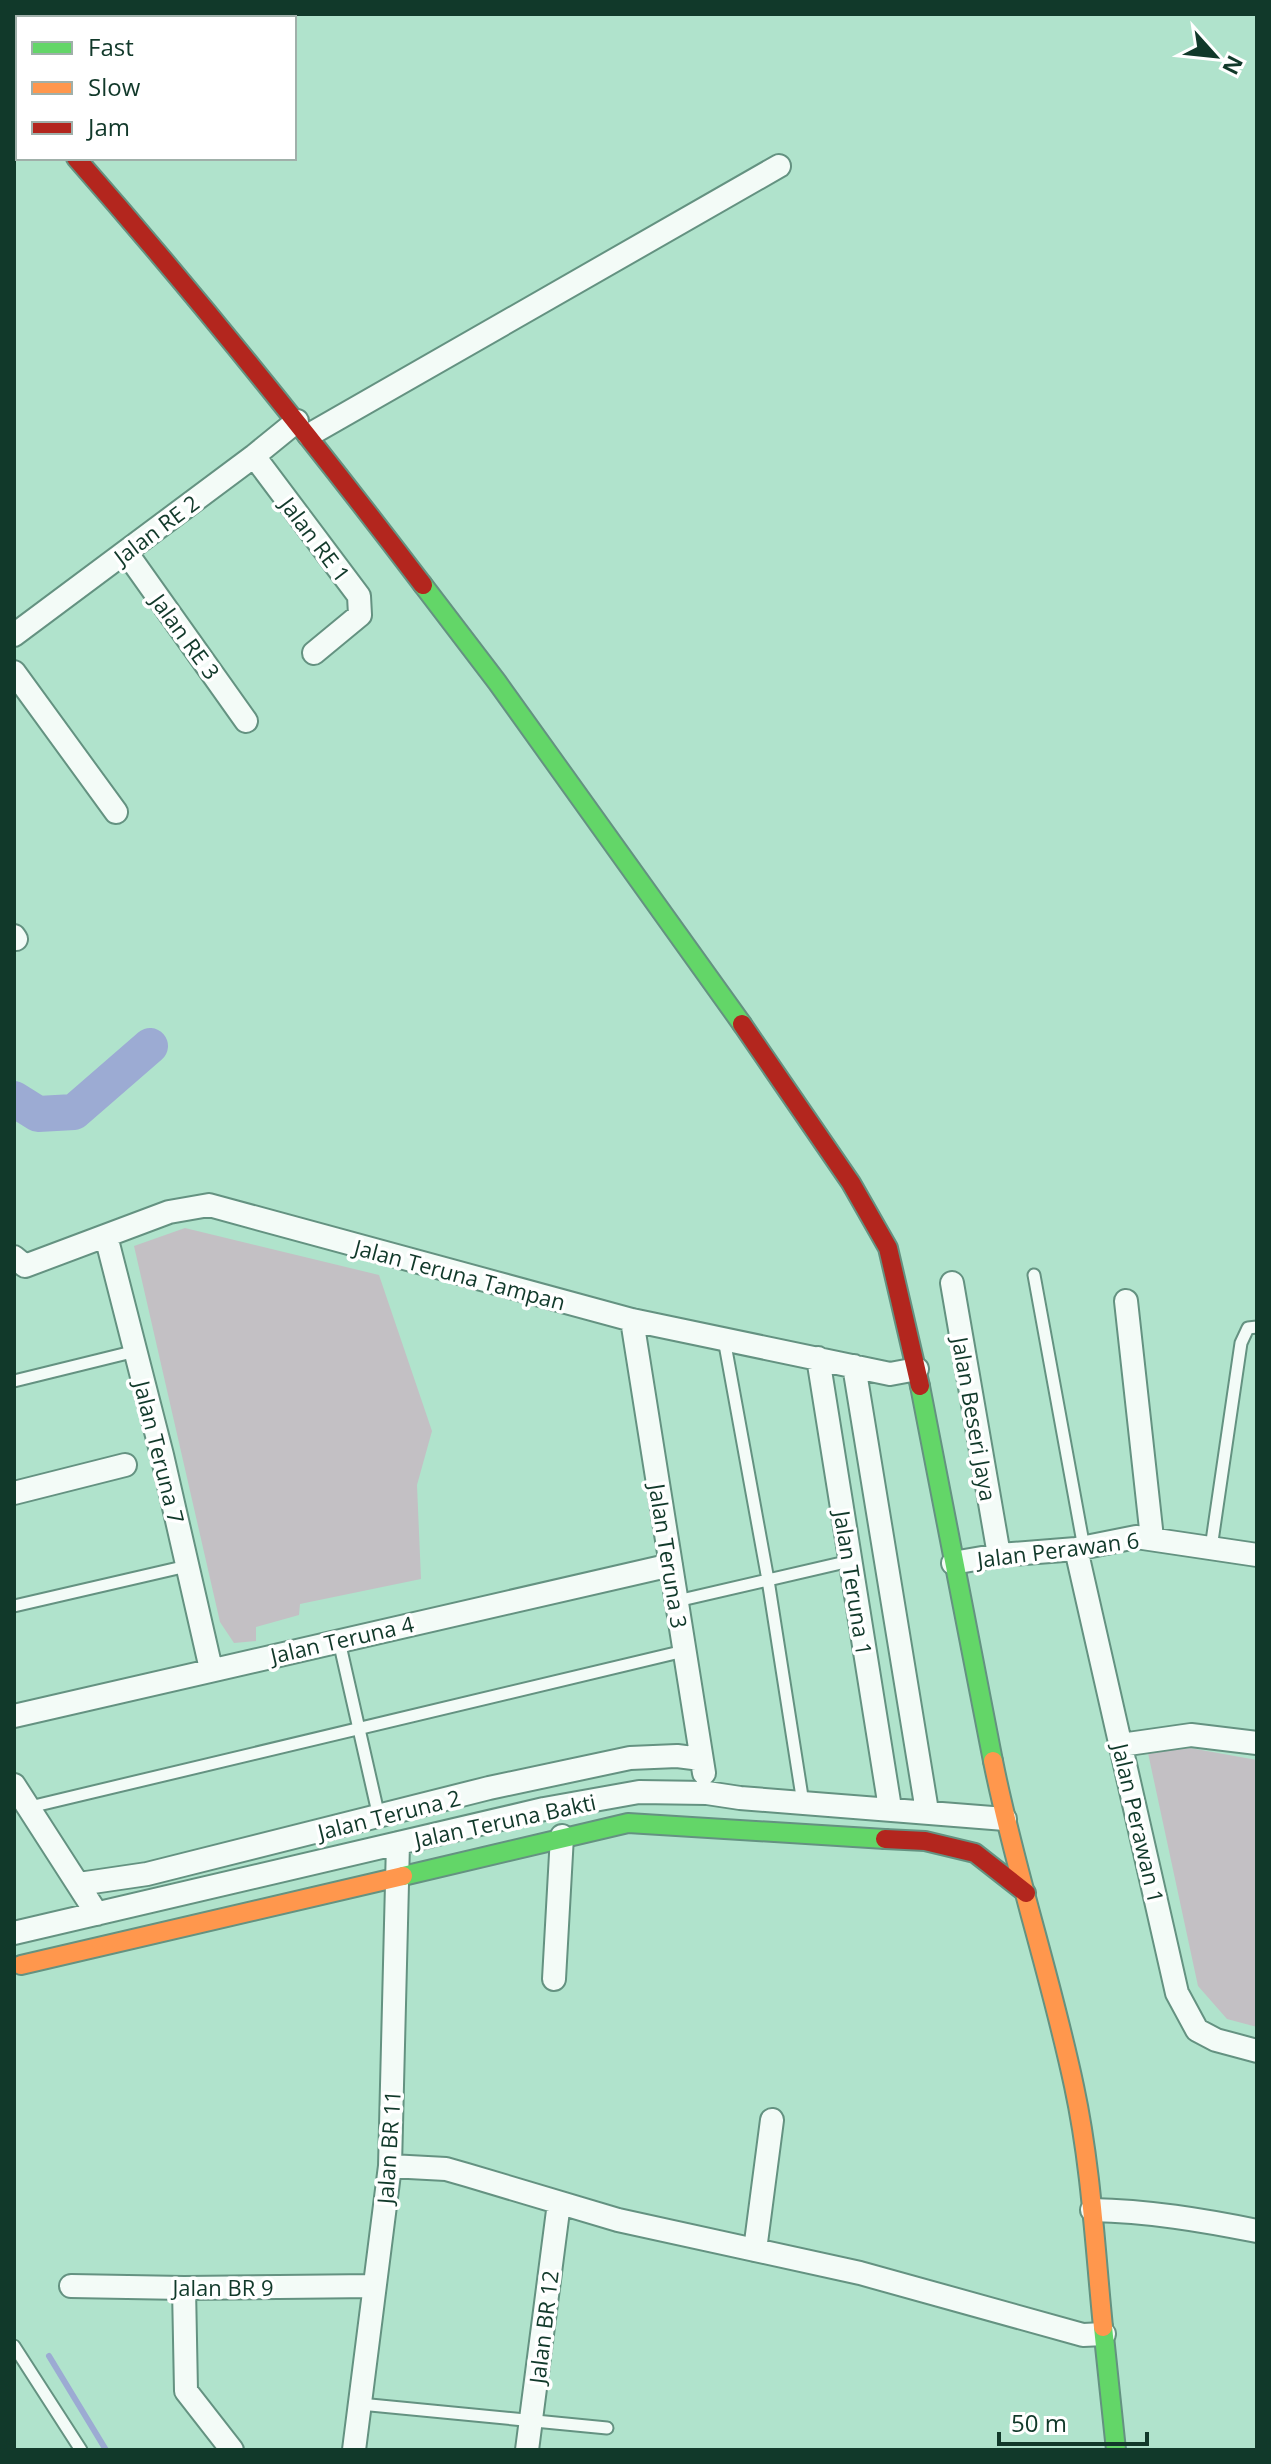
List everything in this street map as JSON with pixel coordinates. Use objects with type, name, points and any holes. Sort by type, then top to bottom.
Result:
[{"type":"street","points":[[78,160],[150,242],[303,428],[506,694],[703,967],[858,1194],[888,1248],[917,1369],[1005,1819],[1074,2086],[1092,2210],[1116,2450]]},
{"type":"street","name":"Jalan RE 2","points":[[14,635],[254,456],[779,166]]},
{"type":"street","name":"Jalan RE 1","points":[[254,456],[359,596],[360,615],[314,653]]},
{"type":"street","name":"Jalan RE 3","points":[[126,552],[246,721]]},
{"type":"street","points":[[14,672],[116,812]]},
{"type":"street","name":"Jalan Teruna Tampan","points":[[18,1264],[169,1212],[209,1205],[632,1320],[890,1374],[917,1369]]},
{"type":"street","name":"Jalan Teruna 7","points":[[106,1236],[211,1669]]},
{"type":"street","name":"Jalan Beseri Jaya","points":[[952,1283],[999,1555]]},
{"type":"street","points":[[1126,1301],[1152,1538]]},
{"type":"street","name":"Jalan Teruna 3","points":[[632,1320],[707,1793]]},
{"type":"street","name":"Jalan Teruna 1","points":[[818,1358],[890,1808]]},
{"type":"street","points":[[854,1366],[927,1811]]},
{"type":"street","points":[[14,1493],[125,1465]]},
{"type":"street","name":"Jalan Perawan 6","points":[[953,1563],[999,1555],[1080,1548],[1136,1537],[1257,1555]]},
{"type":"street","name":"Jalan Perawan 1","points":[[1080,1548],[1177,1993],[1197,2030],[1216,2040],[1257,2051]]},
{"type":"street","name":"Jalan Teruna 4","points":[[14,1716],[671,1565]]},
{"type":"street","points":[[1121,1745],[1191,1735],[1257,1743]]},
{"type":"street","name":"Jalan Teruna 2","points":[[79,1884],[147,1874],[489,1788],[630,1758],[677,1756],[701,1759]]},
{"type":"street","points":[[14,1785],[97,1914]]},
{"type":"street","name":"Jalan Teruna Bakti","points":[[14,1933],[544,1809],[639,1792],[707,1793],[1005,1819]]},
{"type":"street","points":[[21,1965],[628,1823],[925,1841],[975,1853],[1026,1893]]},
{"type":"street","points":[[554,1979],[562,1836]]},
{"type":"street","name":"Jalan BR 11","points":[[354,2450],[390,2166],[398,1843]]},
{"type":"street","points":[[755,2250],[772,2120]]},
{"type":"street","points":[[390,2166],[446,2169],[618,2220],[860,2273],[1083,2335],[1104,2334]]},
{"type":"street","name":"Jalan BR 12","points":[[527,2450],[559,2203]]},
{"type":"street","points":[[1092,2210],[1128,2210],[1257,2231]]},
{"type":"street","name":"Jalan BR 9","points":[[71,2286],[374,2286]]},
{"type":"street","points":[[184,2288],[186,2391],[232,2450]]},
{"type":"lane","points":[[1034,1275],[1080,1548]]},
{"type":"lane","points":[[1211,1548],[1241,1343],[1248,1328],[1257,1327]]},
{"type":"lane","points":[[724,1339],[768,1580],[803,1803]]},
{"type":"lane","points":[[14,1381],[136,1351]]},
{"type":"lane","points":[[677,1601],[850,1561]]},
{"type":"lane","points":[[14,1606],[187,1566]]},
{"type":"lane","points":[[339,1640],[379,1817]]},
{"type":"lane","points":[[30,1807],[684,1651]]},
{"type":"lane","points":[[14,2346],[81,2450]]},
{"type":"lane","points":[[360,2404],[530,2423],[607,2428]]},
{"type":"shaded area","points":[[185,1228],[379,1275],[432,1431],[417,1485],[421,1579],[300,1604],[299,1615],[256,1627],[256,1641],[234,1643],[220,1622],[134,1246]]},
{"type":"shaded area","points":[[1190,1748],[1257,1760],[1257,2027],[1227,2019],[1198,1986],[1148,1753]]},
{"type":"waterway","points":[[14,1099],[38,1114],[74,1112],[150,1046]]},
{"type":"waterway","points":[[49,2356],[106,2450]]},
{"type":"traffic: fast","points":[[423,585],[497,682],[742,1024]]},
{"type":"traffic: fast","points":[[920,1386],[993,1761]]},
{"type":"traffic: fast","points":[[403,1876],[628,1823],[885,1839]]},
{"type":"traffic: fast","points":[[1103,2327],[1116,2450]]},
{"type":"traffic: slow","points":[[993,1761],[1080,2116],[1103,2327]]},
{"type":"traffic: slow","points":[[21,1965],[403,1876]]},
{"type":"traffic: jam","points":[[78,160],[253,368],[423,585]]},
{"type":"traffic: jam","points":[[742,1024],[851,1183],[888,1248],[920,1386]]},
{"type":"traffic: jam","points":[[885,1839],[925,1841],[975,1853],[1026,1893]]}]
